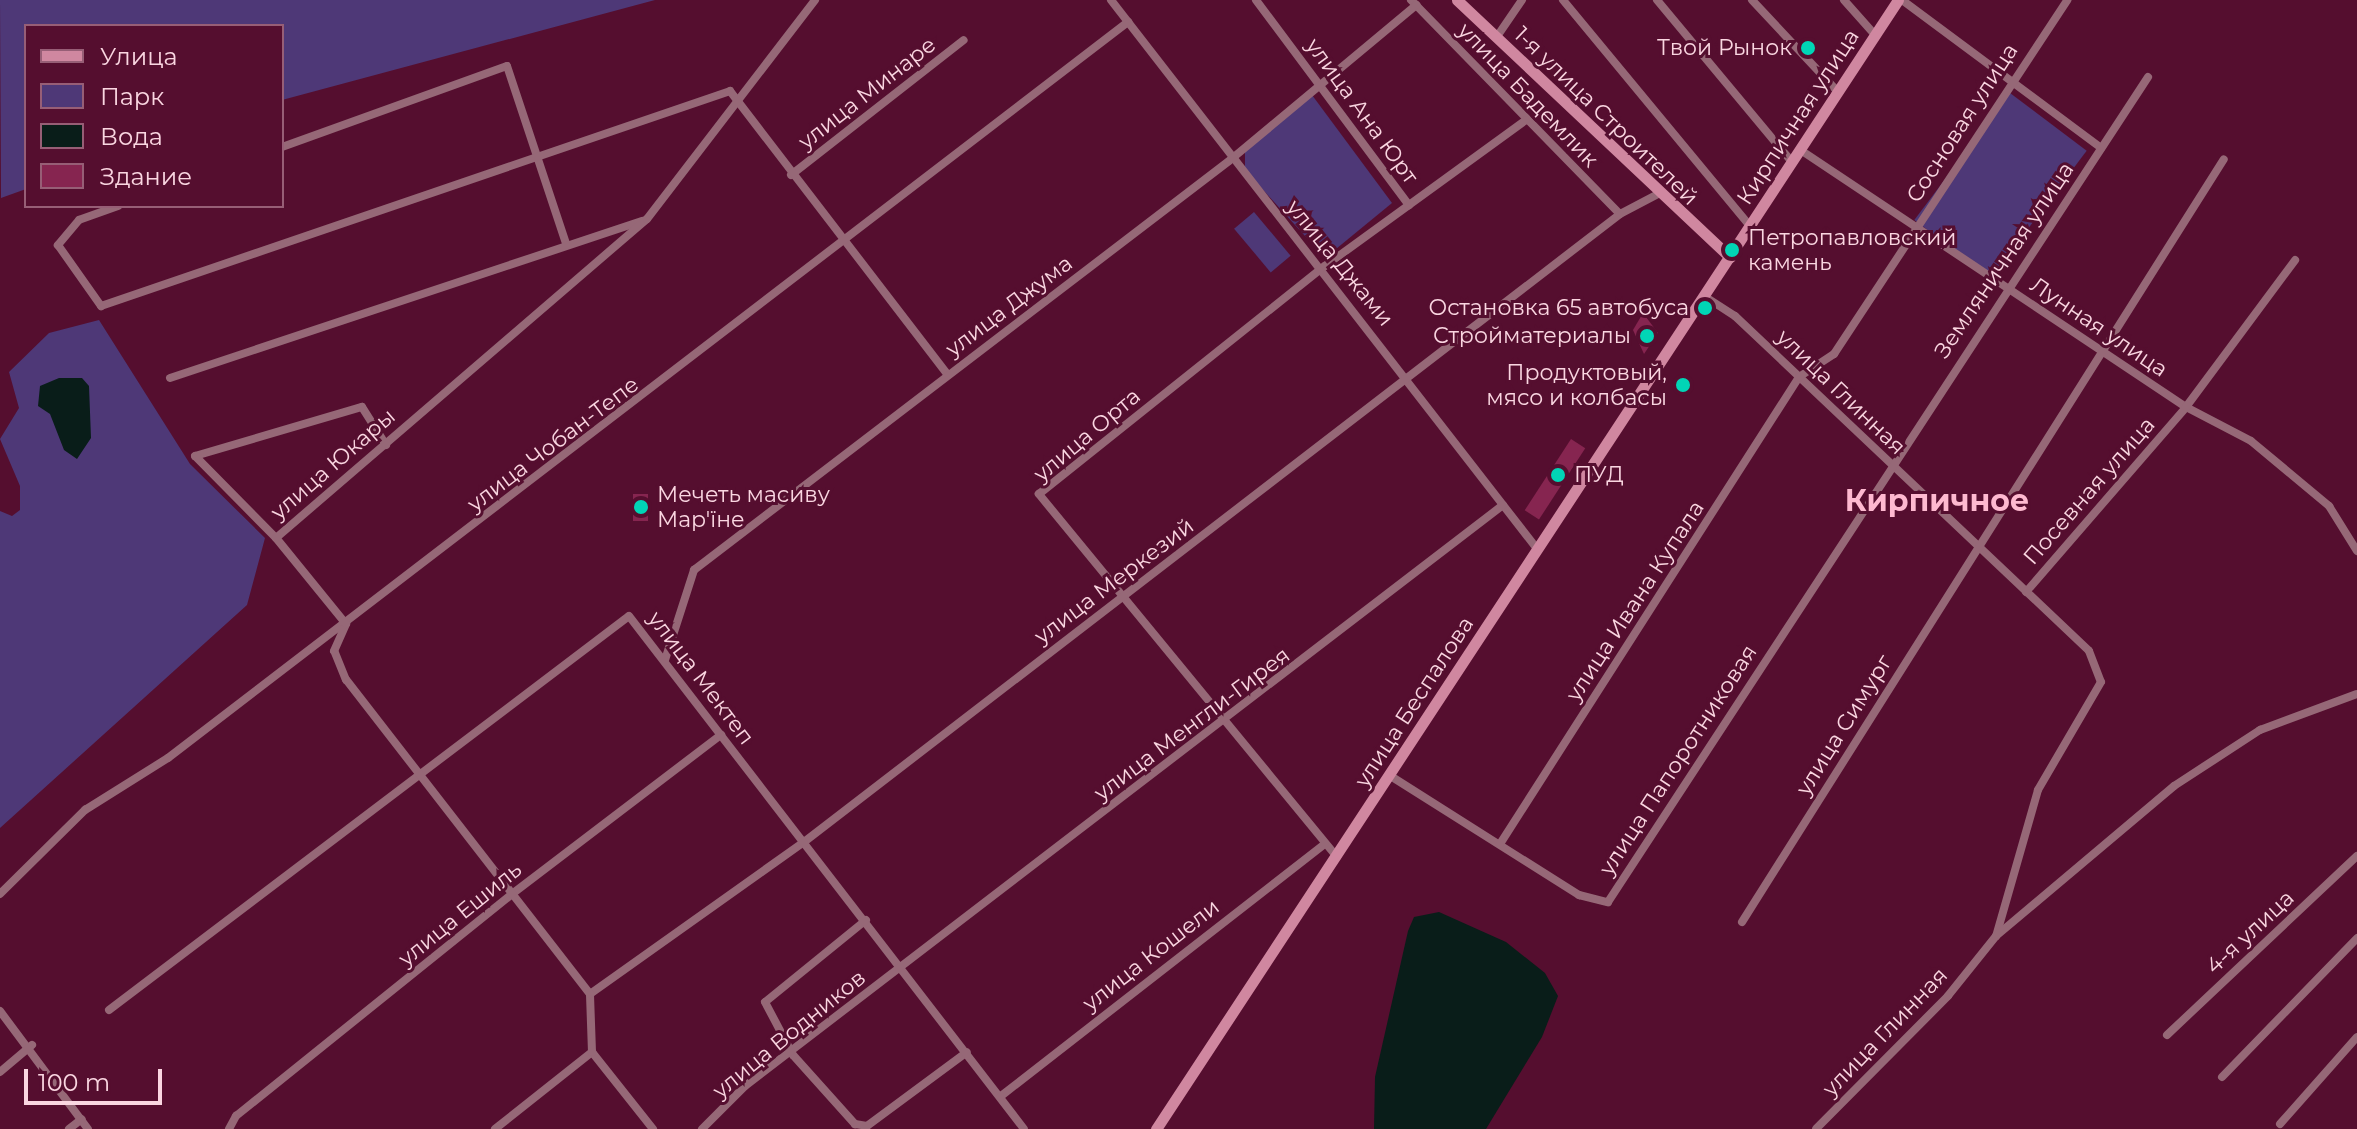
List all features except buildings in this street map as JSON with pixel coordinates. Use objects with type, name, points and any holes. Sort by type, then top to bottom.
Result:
[{"type":"main road","name":"1-я улица Строителей","points":[[1457,0],[1658,194],[1730,257]]},
{"type":"main road","name":"Кирпичная улица","points":[[1704,296],[1900,0]]},
{"type":"main road","name":"улица Беспалова","points":[[1156,1129],[1704,296]]},
{"type":"street","name":"улица Юкары","points":[[346,624],[276,538],[386,445],[447,385],[647,219],[815,0]]},
{"type":"street","name":"улица Джами","points":[[1111,0],[1229,161],[1325,266],[1538,550]]},
{"type":"street","name":"улица Ана Юрт","points":[[1256,0],[1409,205]]},
{"type":"street","points":[[1496,38],[1522,0]]},
{"type":"street","name":"1-я улица Строителей","points":[[1563,0],[1750,226]]},
{"type":"street","points":[[1657,0],[1793,163]]},
{"type":"street","points":[[1752,0],[1839,93]]},
{"type":"street","points":[[1844,0],[1876,36]]},
{"type":"street","points":[[1900,0],[2101,148]]},
{"type":"street","name":"Сосновая улица","points":[[1799,377],[1834,354],[2007,81],[2067,0]]},
{"type":"street","name":"улица Джума","points":[[665,660],[694,570],[1229,161],[1318,81],[1413,3]]},
{"type":"street","name":"улица Бадемлик","points":[[1413,3],[1620,214]]},
{"type":"street","name":"улица Чобан-Тепе","points":[[0,894],[85,810],[168,758],[346,624],[845,246],[1128,22]]},
{"type":"street","name":"улица Минаре","points":[[791,175],[964,40]]},
{"type":"street","points":[[284,146],[507,66],[534,157],[566,243]]},
{"type":"street","name":"Земляничная улица","points":[[1889,463],[2148,77]]},
{"type":"street","points":[[112,208],[79,220],[58,245],[101,306],[730,91],[735,102],[845,246],[948,375]]},
{"type":"street","name":"улица Орта","points":[[1337,857],[1223,724],[1039,494],[1325,266],[1526,120]]},
{"type":"street","name":"Лунная улица","points":[[1802,151],[1913,230],[2008,287],[2186,407],[2251,441],[2319,497],[2357,551]]},
{"type":"street","name":"улица Симург","points":[[1742,922],[1976,546],[2224,159]]},
{"type":"street","name":"улица Меркезий","points":[[590,994],[804,842],[1410,379],[1620,214],[1658,194]]},
{"type":"street","points":[[170,378],[566,243],[647,219]]},
{"type":"street","name":"Посевная улица","points":[[2026,592],[2186,407],[2295,260]]},
{"type":"street","name":"улица Глинная","points":[[1704,296],[1799,377],[2089,651],[2101,682],[2038,790],[1996,936],[1948,996],[1816,1129]]},
{"type":"street","name":"улица Ивана Купала","points":[[1500,844],[1799,377]]},
{"type":"street","points":[[276,538],[195,456],[362,407],[386,445]]},
{"type":"street","name":"улица Папоротниковая","points":[[1389,775],[1579,895],[1608,902],[1889,463]]},
{"type":"street","name":"улица Менгли-Гирея","points":[[900,968],[1223,724],[1503,505]]},
{"type":"street","name":"улица Мектеп","points":[[109,1010],[418,770],[616,620],[629,616],[641,623],[721,735],[1024,1129]]},
{"type":"street","points":[[346,624],[334,651],[346,680],[590,994],[592,1052],[653,1129]]},
{"type":"street","points":[[1996,936],[2174,786],[2260,730],[2357,694]]},
{"type":"street","name":"улица Ешиль","points":[[229,1129],[236,1116],[512,894],[721,735]]},
{"type":"street","name":"улица Кошели","points":[[1001,1096],[1325,844]]},
{"type":"street","name":"4-я улица","points":[[2167,1035],[2357,856]]},
{"type":"street","points":[[866,920],[765,1002],[793,1055],[855,1124],[867,1126],[967,1052]]},
{"type":"street","points":[[2222,1077],[2357,938]]},
{"type":"street","name":"улица Водников","points":[[702,1129],[745,1086],[793,1055],[900,968]]},
{"type":"street","points":[[0,1011],[32,1045],[88,1129]]},
{"type":"street","points":[[2280,1124],[2357,1037]]},
{"type":"street","points":[[0,1072],[32,1045]]},
{"type":"street","points":[[495,1129],[592,1052]]},
{"type":"street","points":[[69,1129],[82,1119]]},
{"type":"green space","points":[[0,0],[655,0],[284,99],[284,24],[24,24],[24,190],[1,198]]},
{"type":"green space","points":[[2010,93],[2087,151],[1991,278],[1914,220]]},
{"type":"green space","points":[[1312,95],[1392,203],[1325,258],[1245,170],[1245,152]]},
{"type":"green space","points":[[1254,212],[1291,256],[1271,272],[1234,229]]},
{"type":"green space","points":[[99,320],[190,464],[265,538],[247,605],[0,828],[0,511],[12,516],[20,510],[20,486],[0,439],[19,408],[9,372],[49,333]]},
{"type":"water","points":[[59,378],[82,378],[89,386],[91,438],[77,459],[64,450],[50,414],[38,406],[40,386]]},
{"type":"water","points":[[1439,912],[1506,942],[1545,973],[1558,996],[1542,1037],[1486,1129],[1374,1129],[1375,1077],[1408,931],[1414,917]]},
{"type":"place","name":"Твой Рынок","points":[[1808,48]]},
{"type":"place","name":"Петропавловский камень","points":[[1732,250]]},
{"type":"place","name":"Остановка 65 автобуса","points":[[1705,308]]},
{"type":"place","name":"Стройматериалы","points":[[1647,336]]},
{"type":"place","name":"Продуктовый, мясо и колбасы","points":[[1683,385]]},
{"type":"place","name":"ПУД","points":[[1558,475]]},
{"type":"place","name":"Мечеть масиву Мар'їне","points":[[641,507]]},
{"type":"district","name":"Кирпичное","points":[[1937,501]]}]
